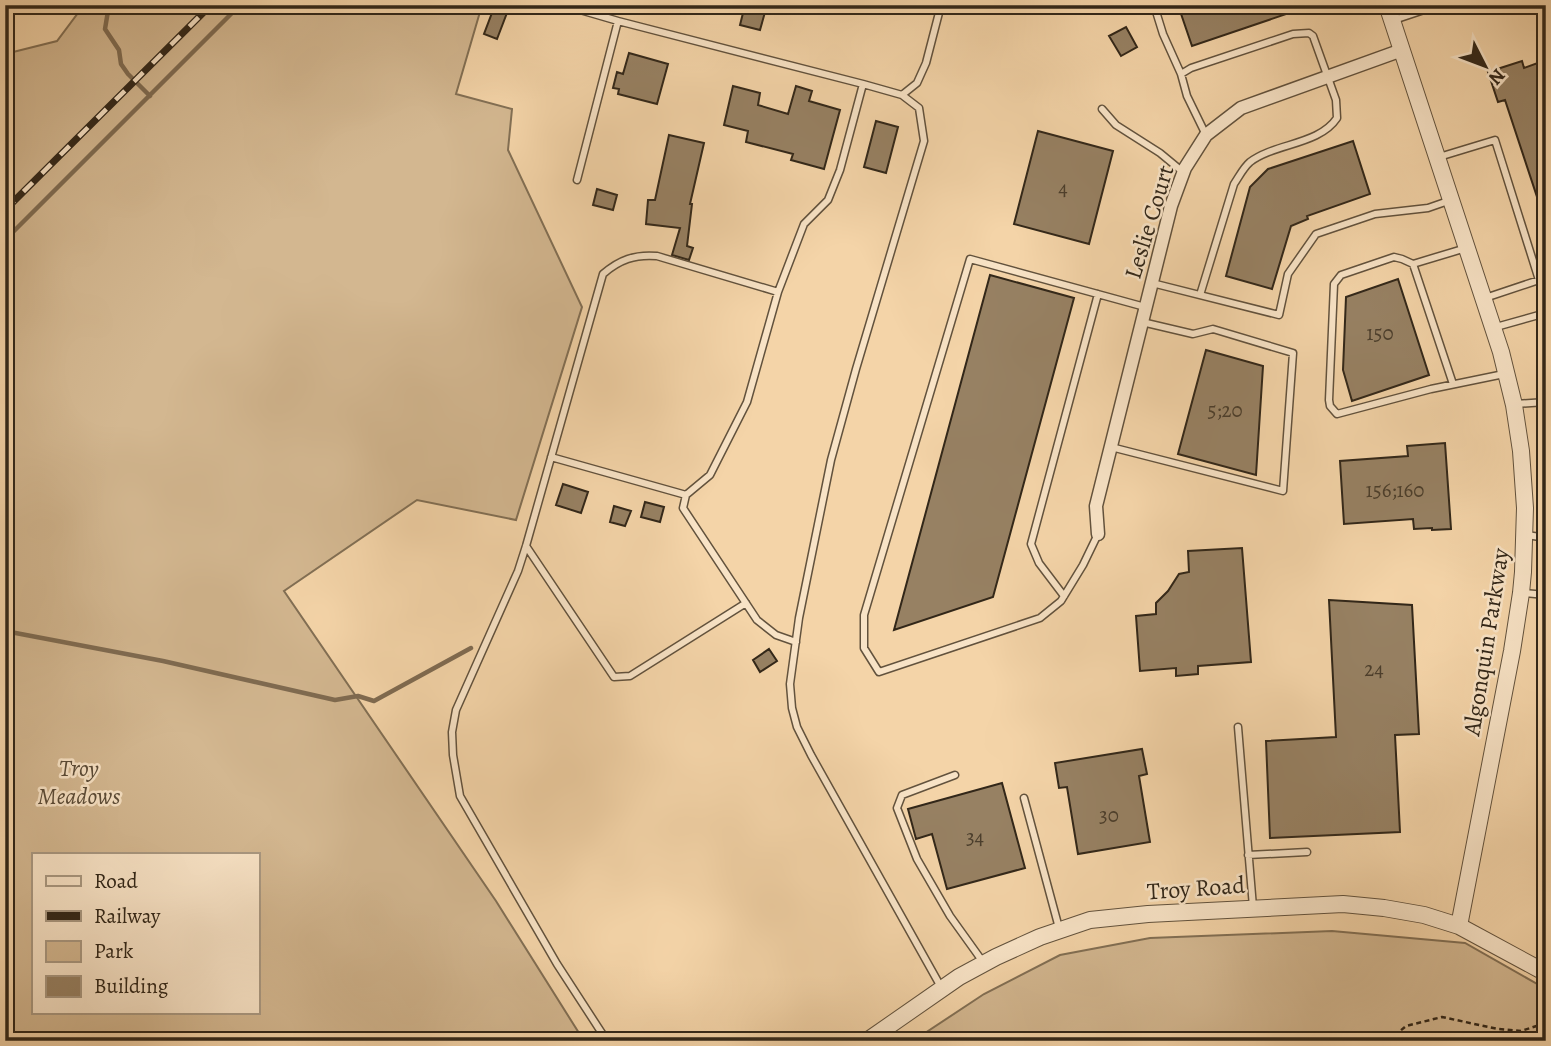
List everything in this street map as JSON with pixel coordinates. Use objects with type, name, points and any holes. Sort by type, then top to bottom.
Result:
[{"type":"street","name":"Algonquin Parkway","points":[[1390,13],[1507,373],[1524,481],[1525,535],[1521,593],[1459,926]]},
{"type":"street","name":"Leslie Court","points":[[1098,534],[1096,506],[1171,206],[1184,172],[1206,135],[1241,108],[1402,50]]},
{"type":"street","name":"Troy Road","points":[[867,1041],[959,977],[1040,937],[1090,920],[1148,914],[1343,904],[1397,910],[1459,926],[1546,973]]},
{"type":"lane","points":[[563,5],[902,94],[919,108],[924,141],[831,460],[790,684],[797,727],[942,988]]},
{"type":"lane","points":[[902,94],[917,83],[926,63],[942,5]]},
{"type":"lane","points":[[1154,5],[1187,96],[1206,135]]},
{"type":"lane","points":[[1390,13],[1439,5]]},
{"type":"lane","points":[[577,180],[618,20]]},
{"type":"lane","points":[[1181,74],[1191,68],[1293,34],[1309,33],[1313,36],[1336,100],[1337,118],[1327,130],[1259,157],[1249,163],[1241,173],[1234,184],[1200,295]]},
{"type":"lane","points":[[796,642],[776,635],[757,620],[683,508],[686,495],[710,475],[747,402],[778,292],[804,224],[828,200],[840,170],[863,84]]},
{"type":"lane","points":[[1102,109],[1116,125],[1184,172]]},
{"type":"lane","points":[[1437,157],[1495,140],[1543,279],[1484,298]]},
{"type":"lane","points":[[1152,283],[1279,316],[1288,274],[1316,234],[1375,214],[1428,208],[1452,200]]},
{"type":"lane","points":[[1467,247],[1413,264],[1394,257],[1341,275],[1334,284],[1330,406],[1338,414],[1431,388],[1507,373]]},
{"type":"lane","points":[[607,1041],[557,964],[460,796],[455,776],[452,732],[456,710],[526,547],[603,274],[612,265],[631,257],[657,256],[778,292]]},
{"type":"lane","points":[[1098,534],[1061,601],[1040,618],[879,672],[864,648],[864,615],[970,259],[1146,308]]},
{"type":"lane","points":[[1413,264],[1453,384]]},
{"type":"lane","points":[[1064,596],[1039,563],[1031,544],[1098,294]]},
{"type":"lane","points":[[1494,328],[1546,313]]},
{"type":"lane","points":[[1111,447],[1283,491],[1293,352],[1213,329],[1193,334],[1142,322]]},
{"type":"lane","points":[[1514,405],[1546,402]]},
{"type":"lane","points":[[551,457],[686,495]]},
{"type":"lane","points":[[1525,535],[1546,538]]},
{"type":"lane","points":[[526,547],[614,677],[630,676],[746,603]]},
{"type":"lane","points":[[1521,593],[1546,595]]},
{"type":"lane","points":[[1238,727],[1253,908]]},
{"type":"lane","points":[[955,775],[902,795],[897,808],[917,859],[950,916],[984,963]]},
{"type":"lane","points":[[1024,798],[1060,930]]},
{"type":"lane","points":[[1248,855],[1307,852]]},
{"type":"path","points":[[1388,1041],[1406,1026],[1442,1017],[1521,1031],[1546,1023]]},
{"type":"green space","name":"Troy Meadows","points":[[84,5],[482,5],[456,94],[512,109],[508,150],[582,307],[516,520],[417,500],[284,591],[496,901],[584,1041],[5,1041],[5,54],[57,41]]},
{"type":"green space","points":[[1332,931],[1465,943],[1546,989],[1546,1041],[913,1041],[984,994],[1060,955],[1150,938]]},
{"type":"building","points":[[495,5],[510,5],[497,39],[484,34]]},
{"type":"building","points":[[745,5],[767,5],[760,30],[740,25]]},
{"type":"building","points":[[1178,5],[1306,5],[1307,7],[1192,46]]},
{"type":"building","points":[[1126,27],[1137,47],[1121,56],[1109,36]]},
{"type":"building","points":[[629,53],[668,64],[657,104],[618,94],[619,89],[613,88],[617,72],[623,74]]},
{"type":"building","points":[[1546,60],[1544,218],[1505,100],[1498,102],[1488,72],[1522,61],[1524,68]]},
{"type":"building","points":[[733,86],[760,93],[758,105],[788,114],[796,86],[812,91],[809,101],[840,110],[824,169],[791,160],[793,154],[746,142],[748,131],[724,125]]},
{"type":"building","points":[[876,121],[898,127],[886,173],[864,167]]},
{"type":"building","points":[[1038,131],[1113,151],[1089,244],[1014,224]]},
{"type":"building","points":[[669,135],[704,143],[690,204],[687,246],[693,248],[689,260],[672,255],[680,228],[646,224],[648,200],[655,200]]},
{"type":"building","points":[[1353,141],[1370,194],[1307,216],[1308,219],[1291,226],[1272,289],[1226,276],[1250,187],[1268,169]]},
{"type":"building","points":[[597,189],[617,195],[613,210],[593,205]]},
{"type":"building","points":[[990,275],[1074,298],[993,597],[894,630]]},
{"type":"building","points":[[1398,279],[1429,375],[1352,401],[1343,370],[1346,297]]},
{"type":"building","points":[[1206,350],[1263,366],[1256,475],[1178,454]]},
{"type":"building","points":[[1445,443],[1451,529],[1414,529],[1413,519],[1344,524],[1340,461],[1408,456],[1407,446]]},
{"type":"building","points":[[563,484],[588,492],[581,513],[556,505]]},
{"type":"building","points":[[645,502],[664,507],[660,522],[641,517]]},
{"type":"building","points":[[614,506],[631,511],[625,526],[610,522]]},
{"type":"building","points":[[1242,548],[1251,662],[1198,666],[1198,674],[1176,676],[1176,668],[1140,671],[1136,616],[1156,614],[1156,603],[1179,574],[1189,572],[1188,551]]},
{"type":"building","points":[[1329,600],[1412,605],[1419,734],[1395,735],[1400,832],[1270,838],[1266,741],[1336,737]]},
{"type":"building","points":[[769,649],[777,661],[760,672],[753,660]]},
{"type":"building","points":[[1142,749],[1147,774],[1139,776],[1150,842],[1078,854],[1067,787],[1059,788],[1055,763]]},
{"type":"building","points":[[1002,783],[1025,868],[947,889],[932,834],[916,839],[908,809]]},
{"type":"waterway","points":[[109,5],[105,29],[119,50],[121,64],[150,96]]},
{"type":"waterway","points":[[5,240],[240,5]]},
{"type":"waterway","points":[[5,631],[163,661],[335,700],[358,696],[374,701],[471,648]]},
{"type":"railway","points":[[5,210],[211,5]]}]
